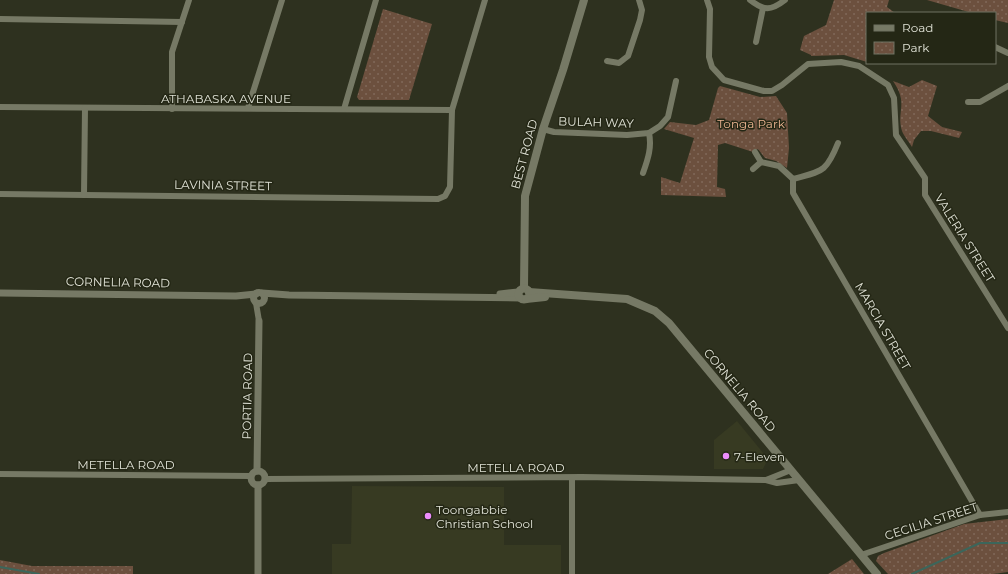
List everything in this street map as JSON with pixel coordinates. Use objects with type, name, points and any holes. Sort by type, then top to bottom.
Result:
[{"type":"main road","name":"BEST ROAD","points":[[560,76],[559,68],[579,0]]},
{"type":"main road","name":"BEST ROAD","points":[[524,294],[525,196],[543,129],[584,0]]},
{"type":"main road","name":"CORNELIA ROAD","points":[[524,294],[627,299],[655,311],[669,323],[877,574]]},
{"type":"street","points":[[172,109],[172,59],[189,0]]},
{"type":"street","points":[[248,108],[282,0]]},
{"type":"street","points":[[344,109],[376,0]]},
{"type":"street","points":[[452,110],[485,0]]},
{"type":"street","points":[[607,61],[620,63],[628,56],[642,14],[639,0]]},
{"type":"street","name":"VALERIA STREET","points":[[707,0],[710,9],[709,57],[712,67],[718,75],[732,82],[768,91],[782,85],[808,64],[841,62],[859,66],[882,80],[892,90],[895,103],[894,128],[896,135],[924,178],[925,195],[1008,328]]},
{"type":"street","points":[[750,0],[759,7],[763,8],[773,7],[785,0]]},
{"type":"street","points":[[756,42],[763,8]]},
{"type":"street","points":[[0,19],[182,22]]},
{"type":"street","points":[[996,47],[1008,53]]},
{"type":"street","name":"BULAH WAY","points":[[543,129],[554,132],[627,135],[649,133],[660,126],[668,117],[676,81]]},
{"type":"street","points":[[968,102],[980,102],[1008,86]]},
{"type":"street","name":"ATHABASKA AVENUE","points":[[0,107],[452,110]]},
{"type":"street","points":[[84,195],[85,108]]},
{"type":"street","name":"LAVINIA STREET","points":[[0,194],[438,199],[445,196],[450,188],[452,110]]},
{"type":"street","name":"BULAH WAY","points":[[643,173],[651,142],[649,133]]},
{"type":"street","points":[[755,152],[761,162],[779,166],[793,179],[816,174],[825,168],[838,144]]},
{"type":"street","points":[[753,169],[761,162]]},
{"type":"street","name":"MARCIA STREET","points":[[793,179],[793,193],[980,515]]},
{"type":"street","name":"CORNELIA ROAD","points":[[0,293],[236,296],[259,299],[289,295],[480,296],[524,294]]},
{"type":"street","name":"PORTIA ROAD","points":[[254,473],[259,299]]},
{"type":"street","name":"METELLA ROAD","points":[[766,480],[791,470]]},
{"type":"street","points":[[254,473],[263,473],[265,479],[263,483],[258,485],[252,482],[254,473]]},
{"type":"street","name":"METELLA ROAD","points":[[0,474],[254,473]]},
{"type":"street","points":[[572,478],[572,574]]},
{"type":"street","name":"METELLA ROAD","points":[[265,479],[572,478],[766,480],[777,483],[799,480]]},
{"type":"street","points":[[258,485],[258,574]]},
{"type":"street","name":"CECILIA STREET","points":[[861,556],[980,515],[1008,512]]},
{"type":"shaded area","name":"7-Eleven","points":[[737,421],[768,459],[763,469],[714,469],[714,440]]},
{"type":"shaded area","name":"Toongabbie Christian School","points":[[352,486],[504,487],[504,545],[561,545],[561,574],[332,574],[332,544],[351,544]]},
{"type":"green space","points":[[834,0],[889,0],[887,7],[894,12],[866,12],[866,62],[844,55],[811,56],[800,50],[804,36],[826,25]]},
{"type":"green space","points":[[927,0],[1008,0],[1008,23],[996,20],[996,12],[969,12]]},
{"type":"green space","points":[[383,9],[432,24],[409,100],[359,100],[357,97]]},
{"type":"green space","points":[[922,80],[937,86],[928,116],[942,127],[962,132],[959,138],[931,131],[921,131],[914,140],[912,147],[905,137],[902,131],[900,118],[900,96],[893,81],[909,87]]},
{"type":"green space","name":"Tonga Park","points":[[720,86],[760,97],[776,96],[787,113],[789,148],[787,168],[776,161],[765,158],[758,149],[753,152],[725,143],[718,145],[717,187],[725,189],[726,197],[661,195],[661,177],[680,183],[694,138],[664,129],[670,122],[696,125],[709,120],[718,88]]},
{"type":"green space","points":[[1008,519],[1008,572],[993,574],[888,574],[876,561],[878,556],[884,553],[964,524]]},
{"type":"green space","points":[[852,559],[864,574],[828,574]]},
{"type":"green space","points":[[0,560],[32,566],[133,566],[133,574],[0,574]]},
{"type":"waterway","points":[[912,574],[980,543],[1008,543]]},
{"type":"waterway","points":[[0,567],[39,574]]},
{"type":"place","name":"7-Eleven","points":[[726,456]]},
{"type":"place","name":"Toongabbie Christian School","points":[[428,516]]}]
